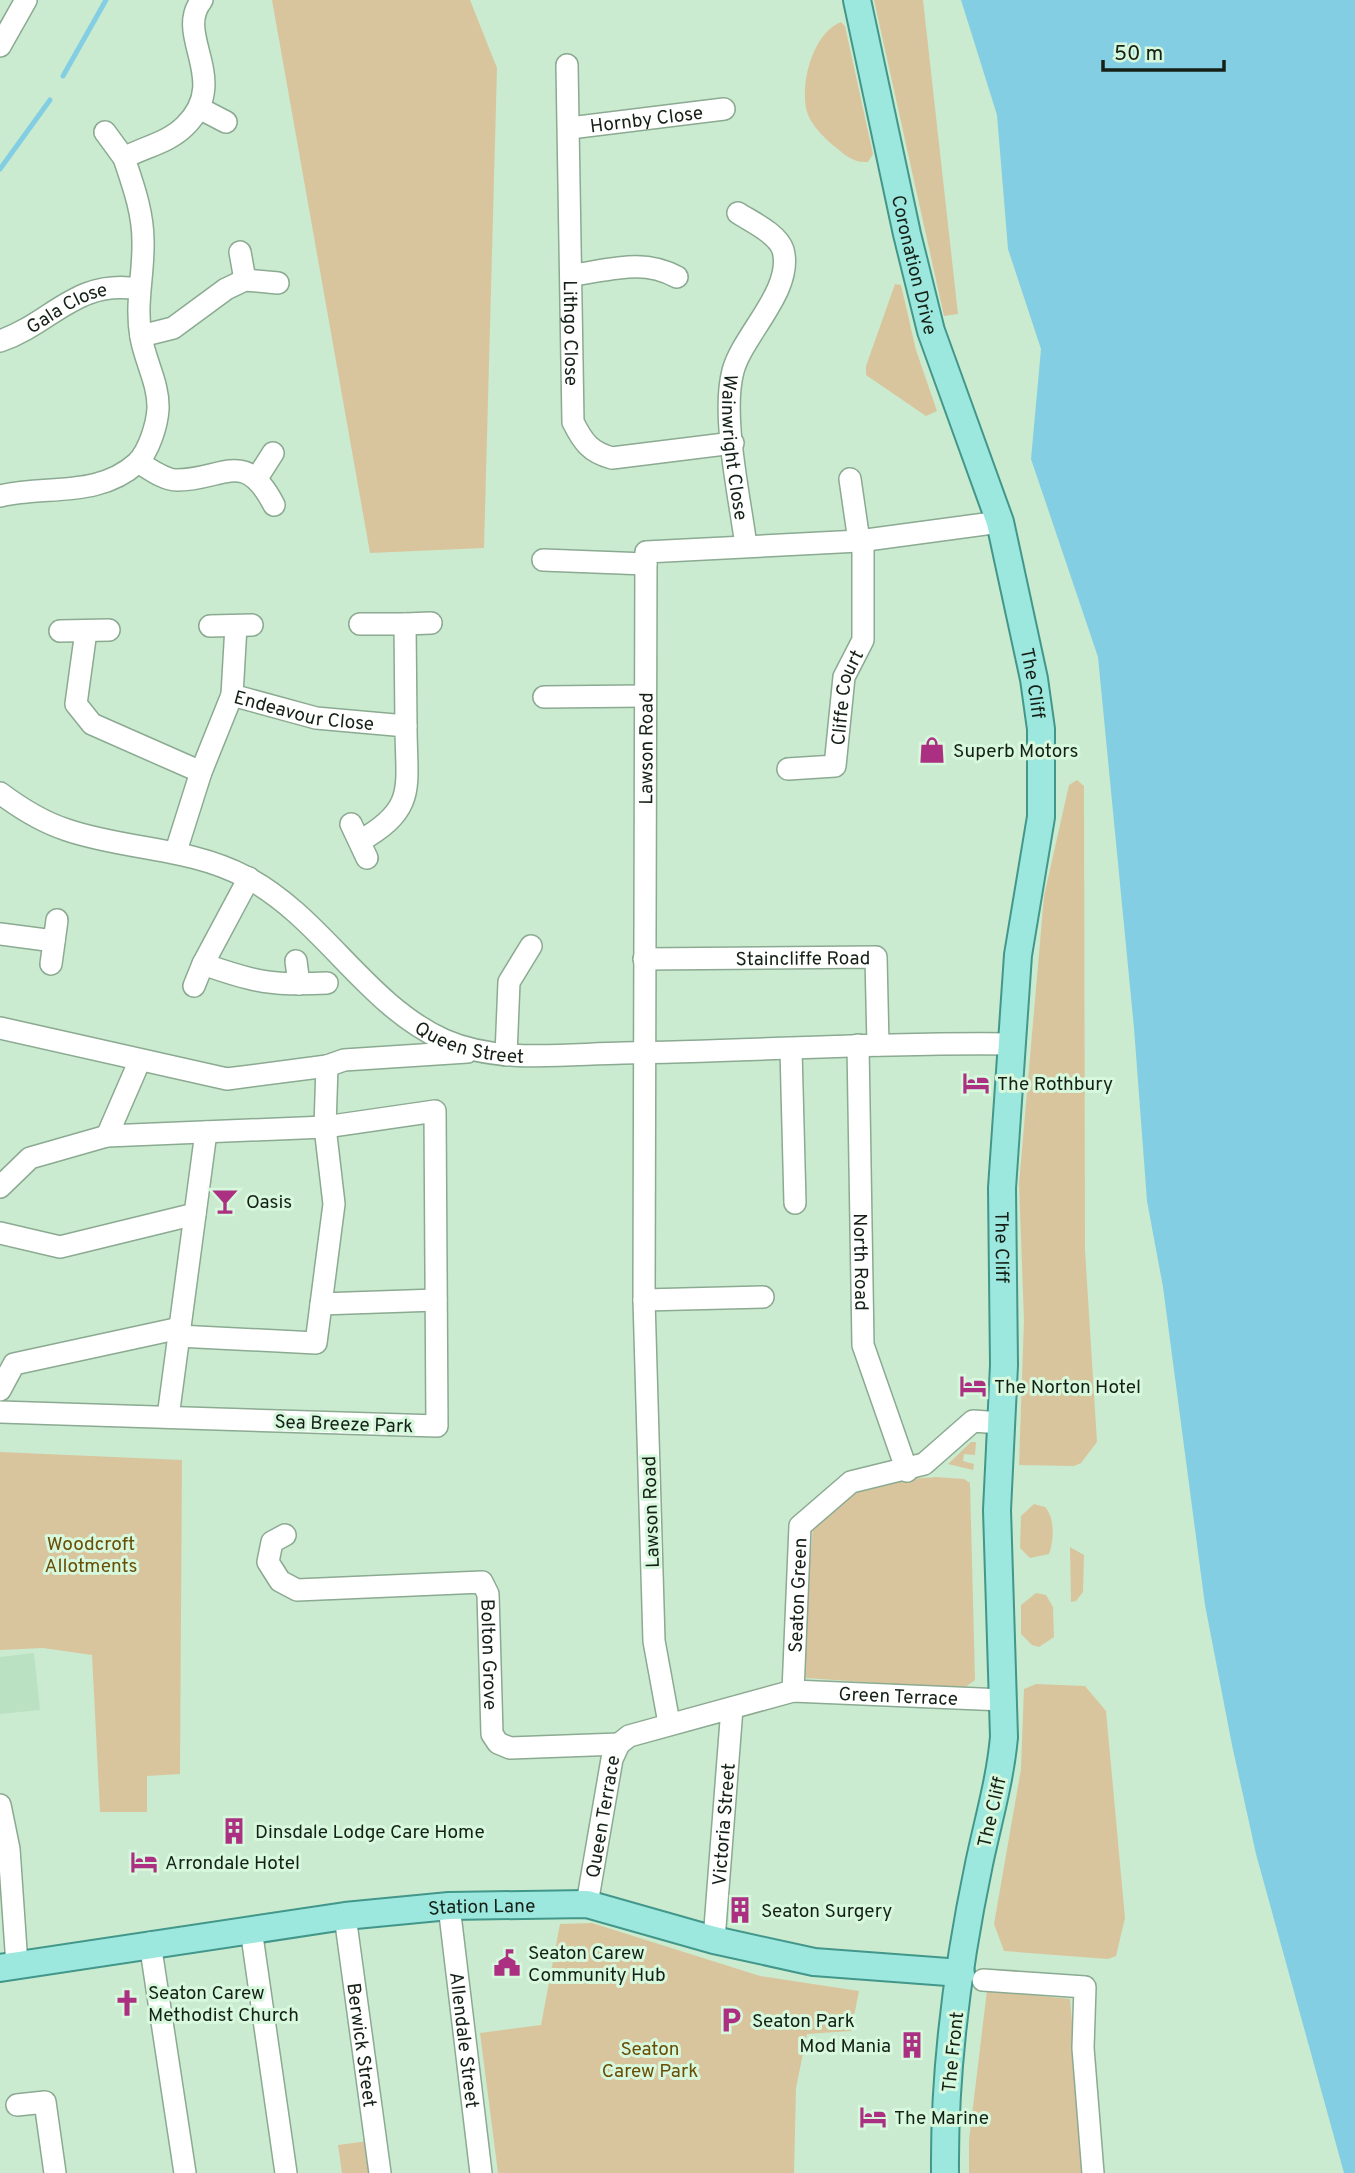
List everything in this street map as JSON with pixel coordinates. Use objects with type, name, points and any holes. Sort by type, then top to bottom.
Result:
[{"type":"main road","name":"Coronation Drive","points":[[857,0],[907,234],[932,331],[1000,522]]},
{"type":"main road","name":"The Cliff","points":[[972,1977],[979,1865],[1001,1769],[1003,1700],[997,1510],[1005,1314],[1002,1188],[1018,955],[1041,817],[1043,776],[1034,680],[1000,522]]},
{"type":"main road","name":"Station Lane","points":[[8,1967],[150,1943],[345,1916],[449,1906],[587,1904],[714,1940],[814,1962],[972,1977]]},
{"type":"main road","name":"The Front","points":[[945,2173],[950,2060],[972,1977]]},
{"type":"street","points":[[0,46],[26,0]]},
{"type":"street","points":[[124,159],[163,142],[184,127],[199,108],[204,86],[204,65],[192,27],[194,2]]},
{"type":"street","name":"Lithgo Close","points":[[567,65],[573,275],[573,422],[583,442],[594,453],[612,458],[733,443]]},
{"type":"street","points":[[199,108],[226,122]]},
{"type":"street","name":"Hornby Close","points":[[570,128],[724,109]]},
{"type":"street","name":"Gala Close","points":[[104,132],[124,159],[140,210],[143,242],[138,289],[141,336],[158,394],[158,409],[150,440],[138,462]]},
{"type":"street","name":"Wainwright Close","points":[[738,213],[774,237],[782,247],[785,264],[781,281],[733,370],[730,407],[746,546]]},
{"type":"street","points":[[240,252],[245,280]]},
{"type":"street","points":[[573,275],[644,266],[659,267],[677,277]]},
{"type":"street","points":[[141,336],[173,328],[226,289],[245,280],[278,283]]},
{"type":"street","name":"Gala Close","points":[[0,341],[22,333],[60,306],[88,292],[120,286],[138,289]]},
{"type":"street","points":[[257,478],[273,453]]},
{"type":"street","points":[[0,496],[89,488],[113,479],[138,462],[175,480],[216,471],[236,471],[257,478],[274,505]]},
{"type":"street","points":[[850,479],[861,541]]},
{"type":"street","points":[[543,560],[646,564],[646,552],[861,541],[1000,522]]},
{"type":"street","name":"Cliffe Court","points":[[788,769],[835,766],[844,677],[863,640],[861,541]]},
{"type":"street","name":"Lawson Road","points":[[646,564],[644,1300],[654,1641],[669,1723]]},
{"type":"street","points":[[360,624],[430,623]]},
{"type":"street","points":[[359,841],[384,827],[401,807],[406,781],[405,624]]},
{"type":"street","points":[[209,626],[244,626],[232,695]]},
{"type":"street","points":[[60,631],[109,630]]},
{"type":"street","points":[[86,631],[76,704],[81,713],[92,724],[201,772]]},
{"type":"street","name":"Endeavour Close","points":[[176,851],[201,772],[232,695],[316,718],[406,726]]},
{"type":"street","points":[[544,697],[645,696]]},
{"type":"street","name":"Queen Street","points":[[0,793],[23,811],[65,830],[118,843],[176,851],[215,862],[249,878],[286,905],[413,1022],[443,1039],[477,1052],[506,1055],[643,1053],[791,1050],[868,1045],[1012,1044]]},
{"type":"street","points":[[194,986],[249,878]]},
{"type":"street","points":[[51,964],[57,920]]},
{"type":"street","points":[[0,934],[54,941]]},
{"type":"street","points":[[506,1055],[509,982],[531,946]]},
{"type":"street","name":"Staincliffe Road","points":[[644,959],[876,957],[868,1045]]},
{"type":"street","points":[[296,961],[299,984]]},
{"type":"street","points":[[203,964],[253,982],[327,983]]},
{"type":"street","points":[[0,1028],[227,1079],[327,1066],[344,1060],[477,1052]]},
{"type":"street","name":"North Road","points":[[868,1045],[863,1345],[907,1471]]},
{"type":"street","points":[[791,1050],[795,1203]]},
{"type":"street","points":[[107,1136],[141,1060]]},
{"type":"street","points":[[0,1390],[14,1364],[179,1332],[316,1343],[334,1204],[325,1127],[327,1066]]},
{"type":"street","name":"Sea Breeze Park","points":[[0,1187],[30,1158],[107,1136],[325,1127],[435,1111],[437,1426],[0,1412]]},
{"type":"street","points":[[168,1417],[206,1132]]},
{"type":"street","points":[[0,1233],[60,1247],[195,1214]]},
{"type":"street","points":[[644,1300],[763,1297]]},
{"type":"street","points":[[321,1304],[436,1300]]},
{"type":"street","name":"Seaton Green","points":[[793,1691],[800,1526],[851,1482],[907,1471],[924,1464],[973,1422],[1002,1423]]},
{"type":"street","name":"Bolton Grove","points":[[285,1535],[272,1542],[268,1562],[280,1581],[297,1590],[482,1582],[488,1594],[492,1734],[498,1743],[510,1748],[619,1744]]},
{"type":"street","name":"Green Terrace","points":[[732,1708],[793,1691],[1003,1700]]},
{"type":"street","name":"Queen Terrace","points":[[587,1904],[612,1759],[619,1744],[629,1736],[669,1723],[732,1708]]},
{"type":"street","name":"Victoria Street","points":[[714,1940],[732,1708]]},
{"type":"street","points":[[0,1805],[9,1849],[8,1967]]},
{"type":"street","name":"Allendale Street","points":[[449,1906],[481,2173]]},
{"type":"street","name":"Berwick Street","points":[[345,1916],[380,2173]]},
{"type":"street","points":[[251,1929],[286,2173]]},
{"type":"street","points":[[150,1943],[186,2173]]},
{"type":"street","points":[[972,1977],[1085,1987],[1083,2048],[1093,2173]]},
{"type":"street","points":[[17,2105],[45,2102],[55,2173]]},
{"type":"shaded area","points":[[34,1653],[40,1710],[0,1714],[0,1657]]},
{"type":"green space","points":[[272,0],[470,0],[497,68],[484,548],[370,553]]},
{"type":"green space","points":[[874,0],[923,0],[958,314],[944,316]]},
{"type":"green space","points":[[841,22],[845,26],[873,154],[868,162],[860,162],[845,155],[814,126],[806,108],[805,85],[811,59],[823,36]]},
{"type":"green space","points":[[895,284],[901,285],[916,350],[937,411],[926,416],[866,375],[866,366]]},
{"type":"green space","points":[[1077,780],[1084,786],[1085,1250],[1097,1442],[1081,1463],[1074,1466],[1019,1465],[1024,1320],[1019,1184],[1044,896],[1069,785]]},
{"type":"green space","points":[[971,1442],[976,1442],[975,1455],[964,1454],[963,1461],[974,1464],[973,1470],[948,1464]]},
{"type":"green space","name":"Woodcroft Allotments","points":[[0,1452],[182,1460],[180,1774],[147,1776],[147,1812],[100,1812],[92,1655],[43,1648],[0,1650]]},
{"type":"green space","points":[[936,1477],[964,1479],[970,1483],[975,1680],[963,1689],[806,1678],[801,1666],[813,1527],[842,1501],[866,1488],[902,1480]]},
{"type":"green space","points":[[1034,1504],[1045,1507],[1048,1511],[1053,1536],[1049,1554],[1030,1558],[1020,1548],[1021,1516]]},
{"type":"green space","points":[[1070,1547],[1084,1555],[1083,1592],[1076,1601],[1071,1602]]},
{"type":"green space","points":[[1036,1593],[1046,1595],[1053,1607],[1054,1637],[1039,1647],[1032,1645],[1021,1634],[1021,1605]]},
{"type":"green space","points":[[1036,1684],[1085,1686],[1106,1711],[1125,1918],[1116,1956],[1108,1959],[1004,1951],[994,1924],[1021,1769],[1024,1689]]},
{"type":"green space","name":"Seaton Carew Park","points":[[592,1923],[760,1976],[859,1991],[851,2031],[807,2034],[796,2088],[794,2173],[498,2173],[480,2033],[541,2025],[560,1924]]},
{"type":"green space","points":[[987,1990],[1070,1999],[1086,2173],[969,2173],[969,2140]]},
{"type":"green space","points":[[368,2141],[372,2173],[342,2173],[338,2145]]},
{"type":"water","points":[[961,0],[1355,0],[1355,2173],[1344,2173],[1256,1854],[1205,1605],[1163,1287],[1147,1201],[1134,1028],[1098,657],[1031,459],[1041,349],[1008,249],[997,115]]},
{"type":"waterway","points":[[63,76],[106,0]]},
{"type":"waterway","points":[[0,169],[50,100]]},
{"type":"place","name":"Superb Motors","points":[[932,750]]},
{"type":"place","name":"The Rothbury","points":[[976,1083]]},
{"type":"place","name":"Oasis","points":[[225,1201]]},
{"type":"place","name":"The Norton Hotel","points":[[973,1386]]},
{"type":"place","name":"Dinsdale Lodge Care Home","points":[[234,1831]]},
{"type":"place","name":"Arrondale Hotel","points":[[144,1862]]},
{"type":"place","name":"Seaton Surgery","points":[[740,1910]]},
{"type":"place","name":"Seaton Carew Community Hub","points":[[507,1963]]},
{"type":"place","name":"Seaton Carew Methodist Church","points":[[127,2003]]},
{"type":"place","name":"Seaton Park","points":[[731,2020]]},
{"type":"place","name":"Mod Mania","points":[[912,2045]]},
{"type":"place","name":"The Marine","points":[[873,2117]]}]
